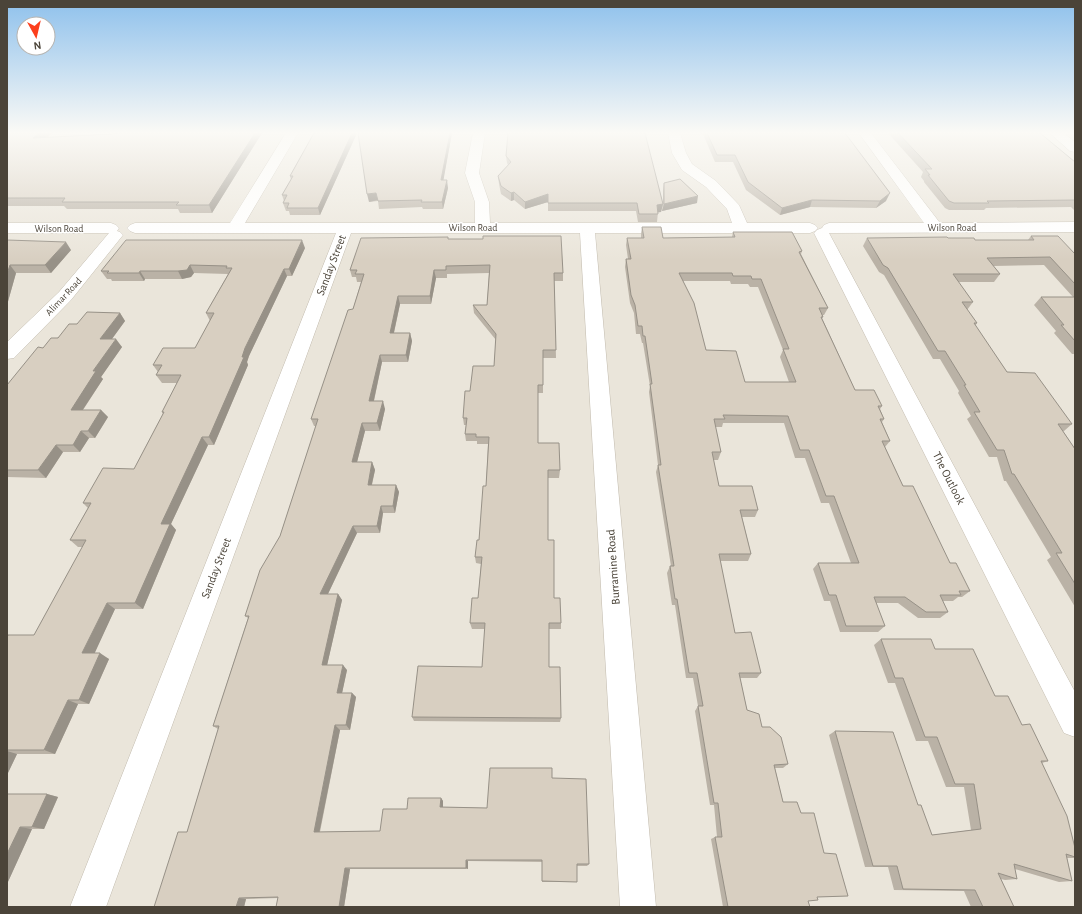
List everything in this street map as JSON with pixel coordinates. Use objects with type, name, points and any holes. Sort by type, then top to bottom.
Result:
[{"type":"street","points":[[235,228],[266,176]]},
{"type":"street","points":[[473,176],[482,202],[483,227]]},
{"type":"street","points":[[699,176],[711,184],[734,208],[742,227]]},
{"type":"street","points":[[897,176],[934,226]]},
{"type":"street","name":"Wilson Road","points":[[7,228],[129,232],[135,228],[742,227],[821,230],[934,226],[1068,227]]},
{"type":"street","name":"Burramine Road","points":[[587,227],[638,907]]},
{"type":"street","points":[[1068,227],[1075,242]]},
{"type":"street","name":"Sanday Street","points":[[88,907],[345,228]]},
{"type":"street","name":"The Outlook","points":[[821,230],[1075,722]]},
{"type":"street","name":"Alimar Road","points":[[7,353],[65,296],[113,231]]},
{"type":"shaded area","points":[[7,176],[1075,176],[1075,907],[7,907]]},
{"type":"building","points":[[7,176],[228,176],[209,205],[176,205],[179,202],[62,202],[65,198],[7,198]]},
{"type":"building","points":[[290,176],[333,176],[318,208],[287,208],[289,203],[283,203],[287,195],[282,195],[293,176]]},
{"type":"building","points":[[364,176],[442,176],[441,180],[447,180],[442,202],[421,202],[422,200],[378,201],[376,193],[367,194]]},
{"type":"building","points":[[498,176],[656,176],[663,204],[657,205],[658,214],[639,214],[637,203],[548,203],[548,194],[525,202],[514,192],[511,193],[501,186]]},
{"type":"building","points":[[745,176],[877,176],[890,193],[880,201],[812,200],[782,208],[748,182]]},
{"type":"building","points":[[929,176],[1075,176],[1075,200],[987,201],[989,203],[954,203],[949,201]]},
{"type":"building","points":[[680,179],[698,196],[664,204],[664,183]]},
{"type":"building","points":[[642,227],[661,227],[663,238],[735,237],[733,232],[792,232],[802,251],[799,252],[828,308],[819,308],[823,317],[821,317],[855,390],[874,390],[882,406],[878,406],[884,419],[880,419],[890,441],[882,441],[903,486],[913,486],[950,563],[956,563],[970,591],[959,591],[961,595],[940,595],[948,612],[926,612],[905,597],[874,597],[885,626],[846,626],[836,595],[829,595],[818,563],[859,563],[834,496],[826,496],[809,450],[800,450],[788,416],[723,415],[725,419],[714,419],[721,452],[712,452],[719,486],[752,486],[758,510],[740,510],[751,554],[719,554],[735,633],[751,632],[761,673],[739,673],[747,710],[759,714],[762,727],[770,727],[781,737],[788,764],[774,765],[783,802],[797,802],[801,813],[814,813],[824,853],[836,854],[848,896],[817,897],[818,900],[808,901],[810,907],[728,907],[715,837],[722,837],[718,803],[714,803],[698,706],[703,706],[697,673],[689,673],[670,566],[674,566],[658,465],[661,465],[645,336],[643,336],[642,326],[638,326],[635,305],[631,295],[626,259],[631,259],[627,238],[644,238]],"holes":[[[679,273],[732,273],[733,276],[751,276],[752,279],[761,279],[789,349],[783,349],[796,382],[745,382],[736,351],[706,350],[694,303]]]},
{"type":"building","points":[[483,236],[561,236],[563,273],[554,273],[556,350],[543,350],[543,385],[538,385],[538,443],[559,443],[560,470],[548,470],[548,540],[554,540],[554,598],[560,598],[561,623],[549,623],[549,667],[560,667],[561,718],[412,717],[418,666],[482,667],[485,623],[470,623],[472,598],[478,598],[482,557],[475,557],[477,540],[479,540],[483,486],[486,486],[489,437],[476,437],[476,434],[465,434],[467,418],[463,418],[465,391],[470,391],[473,366],[494,366],[496,334],[473,305],[487,305],[490,265],[446,266],[446,270],[434,270],[430,296],[398,296],[390,333],[410,333],[406,355],[380,355],[369,401],[383,401],[377,423],[362,423],[352,462],[372,462],[368,485],[396,485],[393,506],[381,506],[377,526],[353,526],[320,594],[338,594],[322,665],[343,665],[337,693],[352,693],[346,725],[335,725],[314,832],[380,831],[383,809],[407,809],[408,798],[441,798],[440,807],[487,808],[490,768],[552,768],[552,778],[586,779],[589,864],[577,864],[577,882],[542,881],[542,860],[466,860],[466,868],[345,868],[339,907],[276,907],[278,897],[239,898],[236,907],[154,907],[178,832],[187,832],[219,726],[213,726],[249,616],[245,616],[260,570],[280,536],[318,419],[311,419],[348,310],[353,309],[364,274],[355,274],[357,270],[350,270],[361,238],[448,237],[448,239],[483,239]]},
{"type":"building","points":[[1031,236],[1058,236],[1075,254],[1075,284],[1050,257],[987,258],[1000,274],[953,274],[973,302],[962,302],[977,323],[974,323],[1007,372],[1035,373],[1072,424],[1058,424],[1075,449],[1075,584],[1056,553],[1062,553],[1014,474],[1012,474],[1004,450],[997,450],[974,412],[980,412],[964,385],[966,385],[945,351],[938,351],[888,268],[883,265],[867,238],[947,237],[974,238],[975,240],[1034,240]]},
{"type":"building","points":[[7,240],[66,242],[45,265],[10,265],[7,274]]},
{"type":"building","points":[[126,240],[302,240],[289,269],[284,269],[245,348],[242,357],[244,357],[209,437],[202,437],[161,524],[170,524],[135,603],[107,603],[82,653],[100,653],[79,700],[68,700],[44,750],[7,750],[8,635],[34,635],[86,540],[70,540],[91,503],[83,503],[103,468],[134,469],[164,412],[162,412],[181,375],[156,375],[162,365],[153,365],[163,348],[195,348],[214,313],[206,313],[232,268],[226,268],[227,266],[190,265],[187,270],[178,271],[107,273],[109,271],[101,271]]},
{"type":"building","points":[[1041,297],[1075,297],[1075,341],[1061,325],[1064,325]]},
{"type":"building","points":[[87,312],[120,313],[100,339],[116,339],[93,371],[96,371],[71,410],[101,410],[88,431],[81,431],[73,445],[56,445],[38,470],[7,470],[7,385],[38,347],[43,348],[51,338],[58,338],[69,324],[77,324]]},
{"type":"building","points":[[881,639],[931,639],[935,649],[973,649],[995,696],[1008,696],[1022,725],[1030,724],[1048,761],[1041,761],[1067,816],[1075,848],[1075,857],[1066,854],[1072,881],[1014,864],[1017,879],[998,873],[1014,907],[983,907],[975,890],[903,889],[897,866],[873,866],[835,731],[893,732],[918,805],[921,805],[932,835],[981,829],[974,784],[955,784],[937,737],[925,737],[903,678],[895,678]]},
{"type":"building","points":[[7,794],[47,794],[32,827],[20,827],[7,854]]}]
